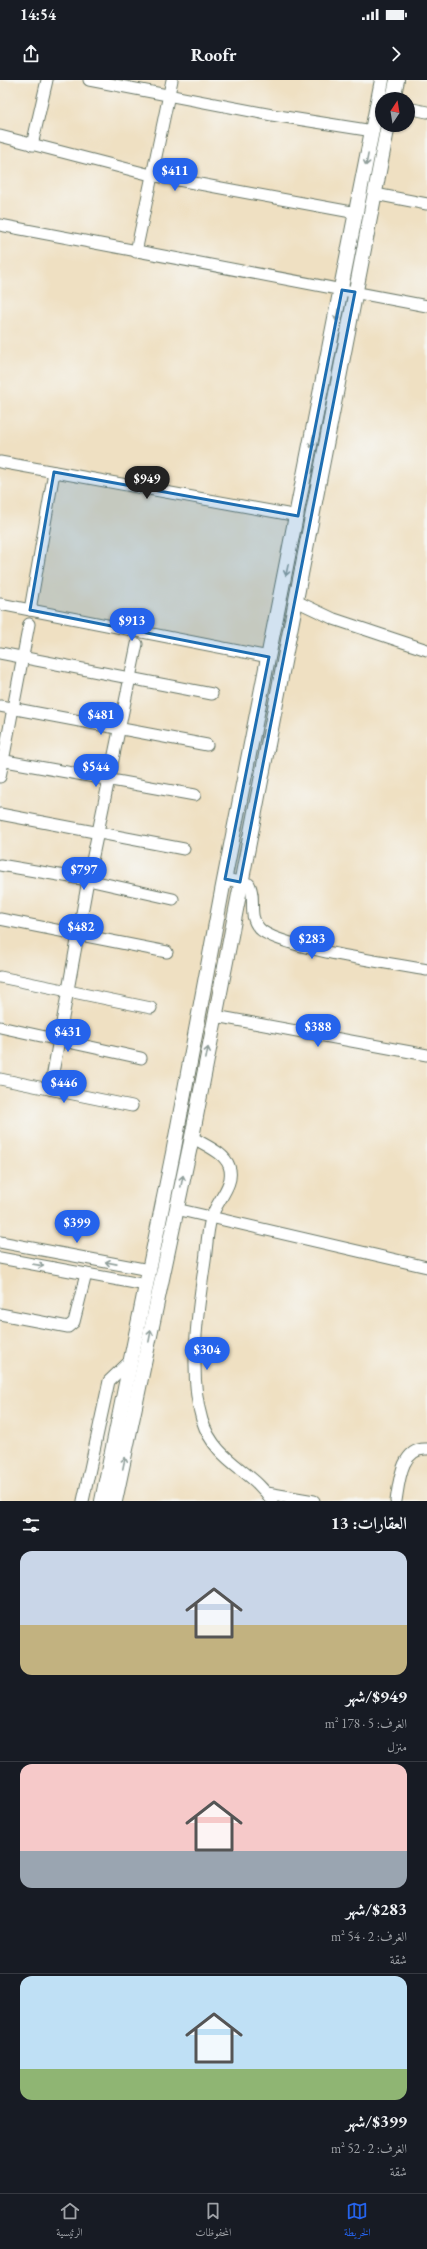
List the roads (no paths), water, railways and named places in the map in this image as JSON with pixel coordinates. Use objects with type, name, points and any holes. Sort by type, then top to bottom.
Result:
[{"type":"main road","points":[[115,1501],[192,1137],[240,882],[296,601],[348,291],[357,214],[382,80]]},
{"type":"main road","points":[[394,92],[397,80]]},
{"type":"main road","points":[[102,1501],[173,1153],[225,880],[298,516],[348,291],[375,194],[387,132]]},
{"type":"street","points":[[32,145],[47,80]]},
{"type":"street","points":[[89,80],[272,115],[373,131]]},
{"type":"street","points":[[136,252],[172,80]]},
{"type":"street","points":[[415,109],[427,112]]},
{"type":"street","points":[[0,136],[151,175],[357,214]]},
{"type":"street","points":[[375,194],[427,204]]},
{"type":"street","points":[[0,225],[427,306]]},
{"type":"street","points":[[0,462],[298,516]]},
{"type":"street","points":[[30,610],[54,472]]},
{"type":"street","points":[[296,601],[334,619],[427,650]]},
{"type":"street","points":[[0,604],[270,657]]},
{"type":"street","points":[[0,777],[1,761],[29,624]]},
{"type":"street","points":[[50,1089],[58,1039],[70,990],[88,880],[99,834],[119,727],[137,644]]},
{"type":"street","points":[[0,653],[22,656],[212,694]]},
{"type":"street","points":[[0,706],[119,727],[207,745]]},
{"type":"street","points":[[1,761],[109,778],[195,795]]},
{"type":"street","points":[[0,814],[184,849]]},
{"type":"street","points":[[0,865],[88,880],[173,898]]},
{"type":"street","points":[[225,880],[249,884],[251,888],[252,918],[266,935],[323,952],[427,970]]},
{"type":"street","points":[[0,919],[79,936],[167,952]]},
{"type":"street","points":[[0,977],[70,990],[151,1008]]},
{"type":"street","points":[[215,1016],[427,1055]]},
{"type":"street","points":[[0,1027],[142,1058]]},
{"type":"street","points":[[0,1079],[132,1106]]},
{"type":"street","points":[[192,1137],[224,1156],[230,1167],[228,1184],[211,1218],[198,1305],[195,1375],[198,1404],[202,1421],[212,1442],[233,1465],[269,1497],[314,1501]]},
{"type":"street","points":[[176,1209],[427,1267]]},
{"type":"street","points":[[0,1242],[149,1270]]},
{"type":"street","points":[[0,1258],[146,1285]]},
{"type":"street","points":[[0,1314],[68,1327],[74,1322],[86,1274]]},
{"type":"street","points":[[83,1501],[109,1381],[132,1359]]},
{"type":"street","points":[[396,1501],[400,1477],[405,1463],[412,1453],[422,1449],[427,1449]]}]
